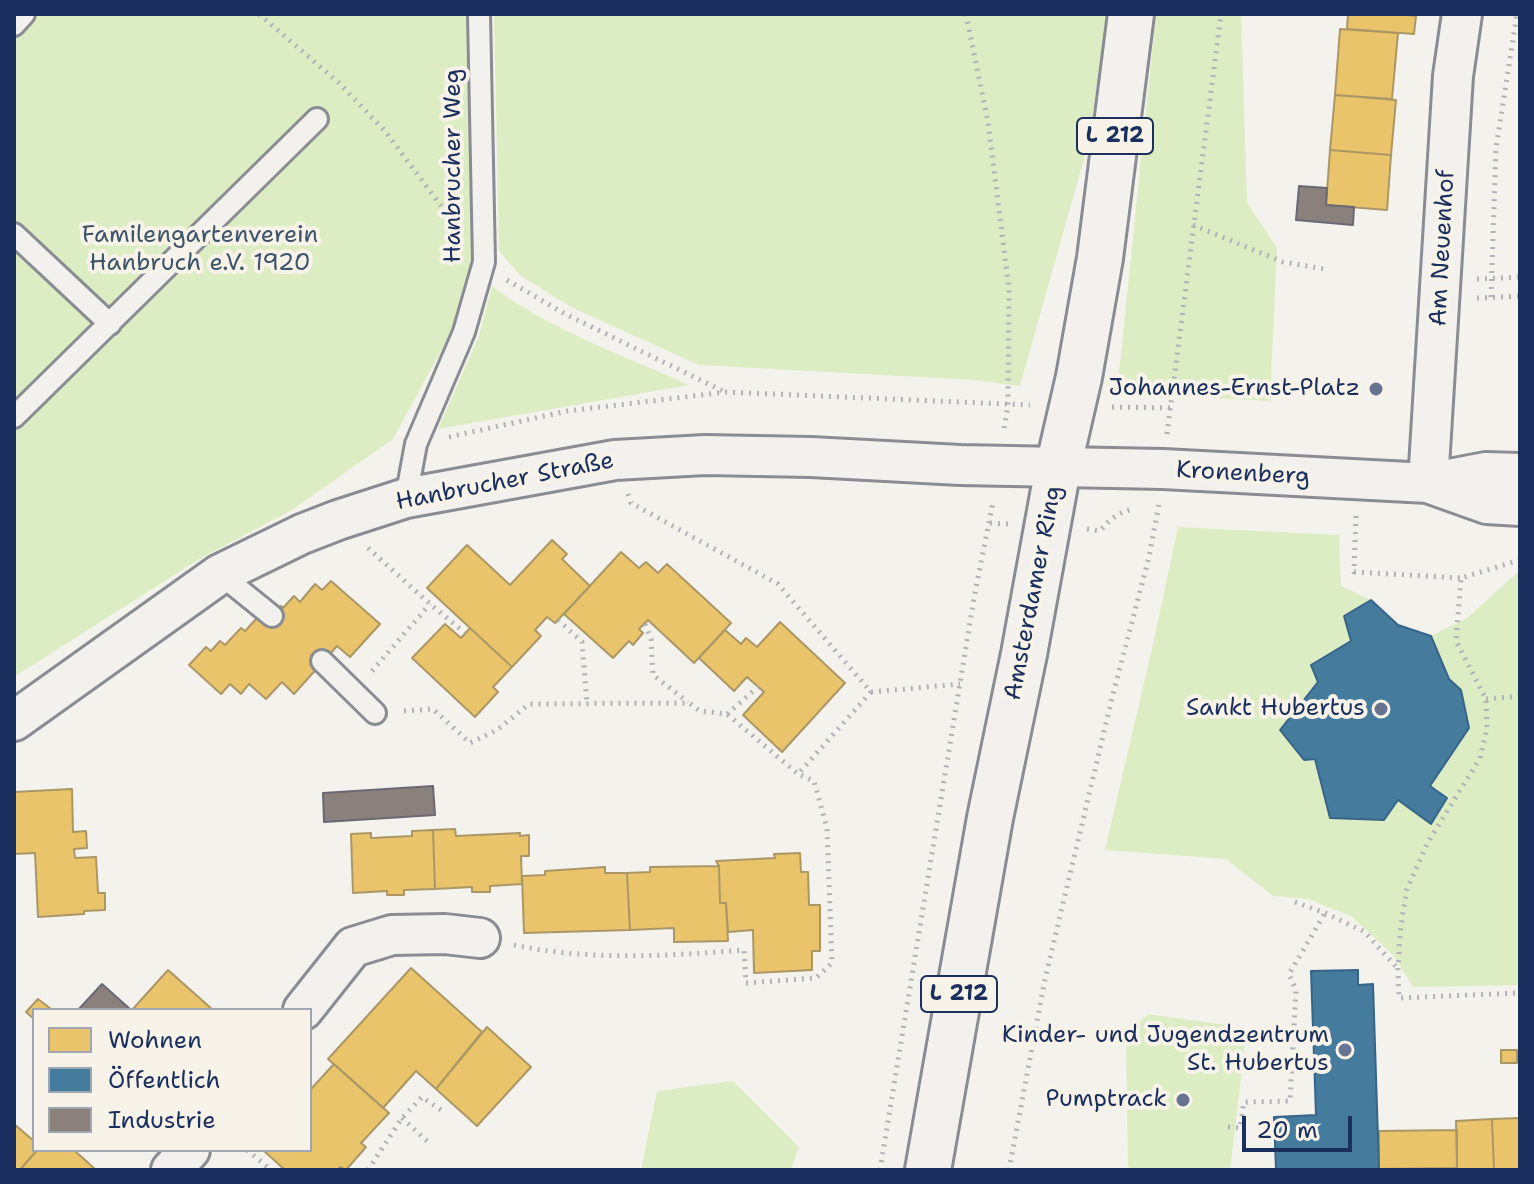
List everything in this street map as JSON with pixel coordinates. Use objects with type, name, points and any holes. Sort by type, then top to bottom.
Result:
[{"type":"main road","name":"Amsterdamer Ring","points":[[928,1170],[990,818],[1100,258],[1131,14]]},
{"type":"street","name":"Am Neuenhof","points":[[1428,483],[1453,76],[1462,14]]},
{"type":"street","name":"Hanbrucher Straße","points":[[14,721],[220,574],[302,534],[406,498],[615,460],[720,455],[1058,468]]},
{"type":"street","name":"Kronenberg","points":[[1058,468],[1163,469],[1428,483],[1486,472],[1520,473]]},
{"type":"street","name":"Kronenberg","points":[[1428,483],[1487,504],[1520,506]]},
{"type":"street","points":[[305,1008],[353,947],[392,935],[445,934],[480,938]]},
{"type":"street","points":[[171,1170],[188,1152]]},
{"type":"lane","points":[[14,25],[24,14]]},
{"type":"lane","name":"Hanbrucher Weg","points":[[406,498],[416,444],[464,332],[484,262],[479,14]]},
{"type":"lane","points":[[14,417],[317,119]]},
{"type":"lane","points":[[14,234],[110,324]]},
{"type":"lane","points":[[220,574],[272,616]]},
{"type":"lane","points":[[322,661],[375,713]]},
{"type":"path","points":[[880,1170],[1008,405],[1009,289],[988,122],[966,14]]},
{"type":"path","points":[[1009,1170],[1045,979],[1149,557],[1221,14]]},
{"type":"path","points":[[1491,297],[1496,148],[1517,14]]},
{"type":"path","points":[[1193,225],[1283,262],[1324,269]]},
{"type":"path","points":[[416,444],[567,411],[726,392],[1008,405],[1170,408]]},
{"type":"path","points":[[615,460],[631,503],[778,584],[871,692]]},
{"type":"path","points":[[1357,480],[1354,572],[1461,578],[1520,560]]},
{"type":"path","points":[[338,520],[465,633]]},
{"type":"path","points":[[1461,578],[1456,641],[1486,699],[1487,728],[1480,758],[1427,844],[1407,889],[1401,925],[1399,998],[1520,993]]},
{"type":"path","points":[[354,693],[430,604]]},
{"type":"path","points":[[558,620],[582,642],[587,704]]},
{"type":"path","points":[[545,952],[655,957],[744,950],[746,983],[816,978],[832,963],[827,828],[814,781],[798,774],[727,714],[700,711],[653,675],[651,639],[645,624]]},
{"type":"path","points":[[798,774],[871,692],[960,684]]},
{"type":"path","points":[[727,714],[758,687]]},
{"type":"path","points":[[1486,699],[1520,696]]},
{"type":"path","points":[[375,713],[433,709],[470,743],[497,730],[529,704],[689,703]]},
{"type":"path","points":[[1295,902],[1365,932],[1398,969]]},
{"type":"path","points":[[1228,1127],[1240,1128],[1244,1102],[1290,1101],[1296,990],[1289,974],[1325,913]]},
{"type":"path","points":[[368,1170],[402,1118],[422,1097],[444,1112]]},
{"type":"path","points":[[402,1118],[428,1142]]},
{"type":"path","points":[[249,1152],[271,1170]]},
{"type":"green space","name":"Familengartenverein Hanbruch e.V. 1920","points":[[14,14],[473,14],[474,263],[454,327],[393,439],[292,510],[201,558],[14,677]]},
{"type":"green space","points":[[494,14],[1107,14],[1089,141],[1020,386],[975,380],[699,365],[571,307],[520,275],[499,251]]},
{"type":"green space","points":[[1156,14],[1241,14],[1247,203],[1277,248],[1270,401],[1117,393]]},
{"type":"green space","points":[[492,286],[562,329],[689,385],[438,429],[479,336]]},
{"type":"green space","points":[[1178,527],[1339,535],[1341,586],[1371,600],[1398,625],[1431,636],[1467,618],[1520,570],[1520,985],[1413,987],[1394,956],[1351,916],[1308,899],[1273,896],[1226,859],[1105,850]]},
{"type":"green space","name":"Pumptrack","points":[[1148,1014],[1247,1028],[1230,1170],[1130,1170],[1126,1034]]},
{"type":"green space","points":[[733,1081],[799,1147],[791,1170],[641,1170],[657,1091]]},
{"type":"building: Wohnen","points":[[1348,14],[1416,16],[1414,34],[1347,29]]},
{"type":"building: Wohnen","points":[[1340,29],[1398,33],[1392,99],[1335,95]]},
{"type":"building: Wohnen","points":[[1335,95],[1396,100],[1391,155],[1330,150]]},
{"type":"building: Wohnen","points":[[1330,150],[1391,155],[1387,210],[1326,205]]},
{"type":"building: Wohnen","points":[[552,540],[567,554],[562,559],[590,586],[555,623],[547,617],[535,630],[541,636],[512,667],[427,588],[467,545],[510,585]]},
{"type":"building: Wohnen","points":[[621,552],[639,568],[646,562],[658,573],[667,564],[731,623],[694,663],[648,620],[639,629],[643,633],[633,645],[629,641],[613,658],[564,614]]},
{"type":"building: Wohnen","points":[[331,581],[380,624],[350,657],[337,646],[294,694],[282,682],[266,699],[249,684],[241,694],[230,684],[221,694],[189,665],[206,647],[211,651],[220,641],[225,645],[241,628],[245,631],[258,617],[265,624],[294,596],[300,602],[315,584],[322,590]]},
{"type":"building: Wohnen","points":[[780,622],[845,683],[782,752],[743,715],[764,692],[747,677],[734,691],[699,658],[725,630],[741,644],[746,638],[757,647]]},
{"type":"building: Wohnen","points":[[445,624],[461,638],[470,628],[512,667],[493,687],[498,692],[475,717],[412,658]]},
{"type":"building: Wohnen","points":[[72,789],[73,832],[86,831],[87,848],[74,849],[75,858],[96,857],[98,893],[105,893],[105,910],[38,917],[35,853],[14,854],[14,792]]},
{"type":"building: Wohnen","points":[[455,829],[456,836],[529,835],[529,856],[521,856],[522,884],[490,886],[490,892],[472,892],[472,887],[435,889],[433,830]]},
{"type":"building: Wohnen","points":[[433,830],[435,889],[404,890],[404,895],[387,895],[387,891],[353,893],[351,834],[371,833],[371,838],[412,836],[412,831]]},
{"type":"building: Wohnen","points":[[800,853],[801,872],[808,872],[809,905],[820,905],[820,951],[812,951],[812,970],[754,973],[753,930],[728,932],[726,903],[720,903],[719,866],[716,861],[775,858],[774,854]]},
{"type":"building: Wohnen","points":[[719,866],[720,903],[726,903],[728,941],[674,942],[674,928],[630,930],[627,873],[650,872],[650,867]]},
{"type":"building: Wohnen","points":[[605,867],[605,873],[627,873],[630,930],[524,933],[522,876],[545,875],[545,871]]},
{"type":"building: Wohnen","points":[[411,968],[482,1032],[436,1089],[416,1071],[383,1108],[328,1059]]},
{"type":"building: Wohnen","points":[[168,970],[211,1008],[134,1008]]},
{"type":"building: Wohnen","points":[[38,999],[50,1008],[32,1008],[32,1017],[26,1012]]},
{"type":"building: Wohnen","points":[[487,1027],[531,1067],[477,1126],[436,1089]]},
{"type":"building: Wohnen","points":[[1501,1050],[1517,1050],[1517,1063],[1501,1063]]},
{"type":"building: Wohnen","points":[[334,1064],[389,1113],[361,1143],[366,1147],[346,1170],[340,1167],[337,1170],[285,1170],[265,1152],[312,1152],[312,1088]]},
{"type":"building: Wohnen","points":[[1520,1118],[1520,1170],[1494,1170],[1492,1119]]},
{"type":"building: Wohnen","points":[[1492,1119],[1494,1170],[1457,1170],[1456,1121]]},
{"type":"building: Wohnen","points":[[14,1124],[32,1139],[32,1152],[35,1152],[20,1170],[14,1170]]},
{"type":"building: Wohnen","points":[[1457,1130],[1457,1168],[1379,1169],[1379,1131]]},
{"type":"building: Wohnen","points":[[35,1152],[76,1152],[96,1170],[20,1170]]},
{"type":"building: Öffentlich","name":"Sankt Hubertus","points":[[1371,600],[1398,625],[1431,636],[1449,679],[1461,690],[1469,728],[1430,786],[1447,798],[1431,824],[1398,800],[1384,820],[1330,818],[1315,759],[1304,760],[1280,730],[1318,682],[1311,665],[1351,641],[1344,616]]},
{"type":"building: Öffentlich","name":"Kinder- und Jugendzentrum St. Hubertus","points":[[1358,970],[1358,985],[1373,984],[1379,1169],[1276,1170],[1274,1117],[1316,1115],[1311,971]]},
{"type":"building: Industrie","points":[[1299,186],[1327,188],[1326,205],[1354,207],[1353,225],[1296,220]]},
{"type":"building: Industrie","points":[[433,786],[435,815],[324,822],[323,793]]},
{"type":"building: Industrie","points":[[102,984],[129,1008],[80,1008]]},
{"type":"place","name":"Johannes-Ernst-Platz","points":[[1376,389]]},
{"type":"place","name":"Sankt Hubertus","points":[[1381,709]]},
{"type":"place","name":"Kinder- und Jugendzentrum St. Hubertus","points":[[1345,1050]]},
{"type":"place","name":"Pumptrack","points":[[1183,1100]]}]
